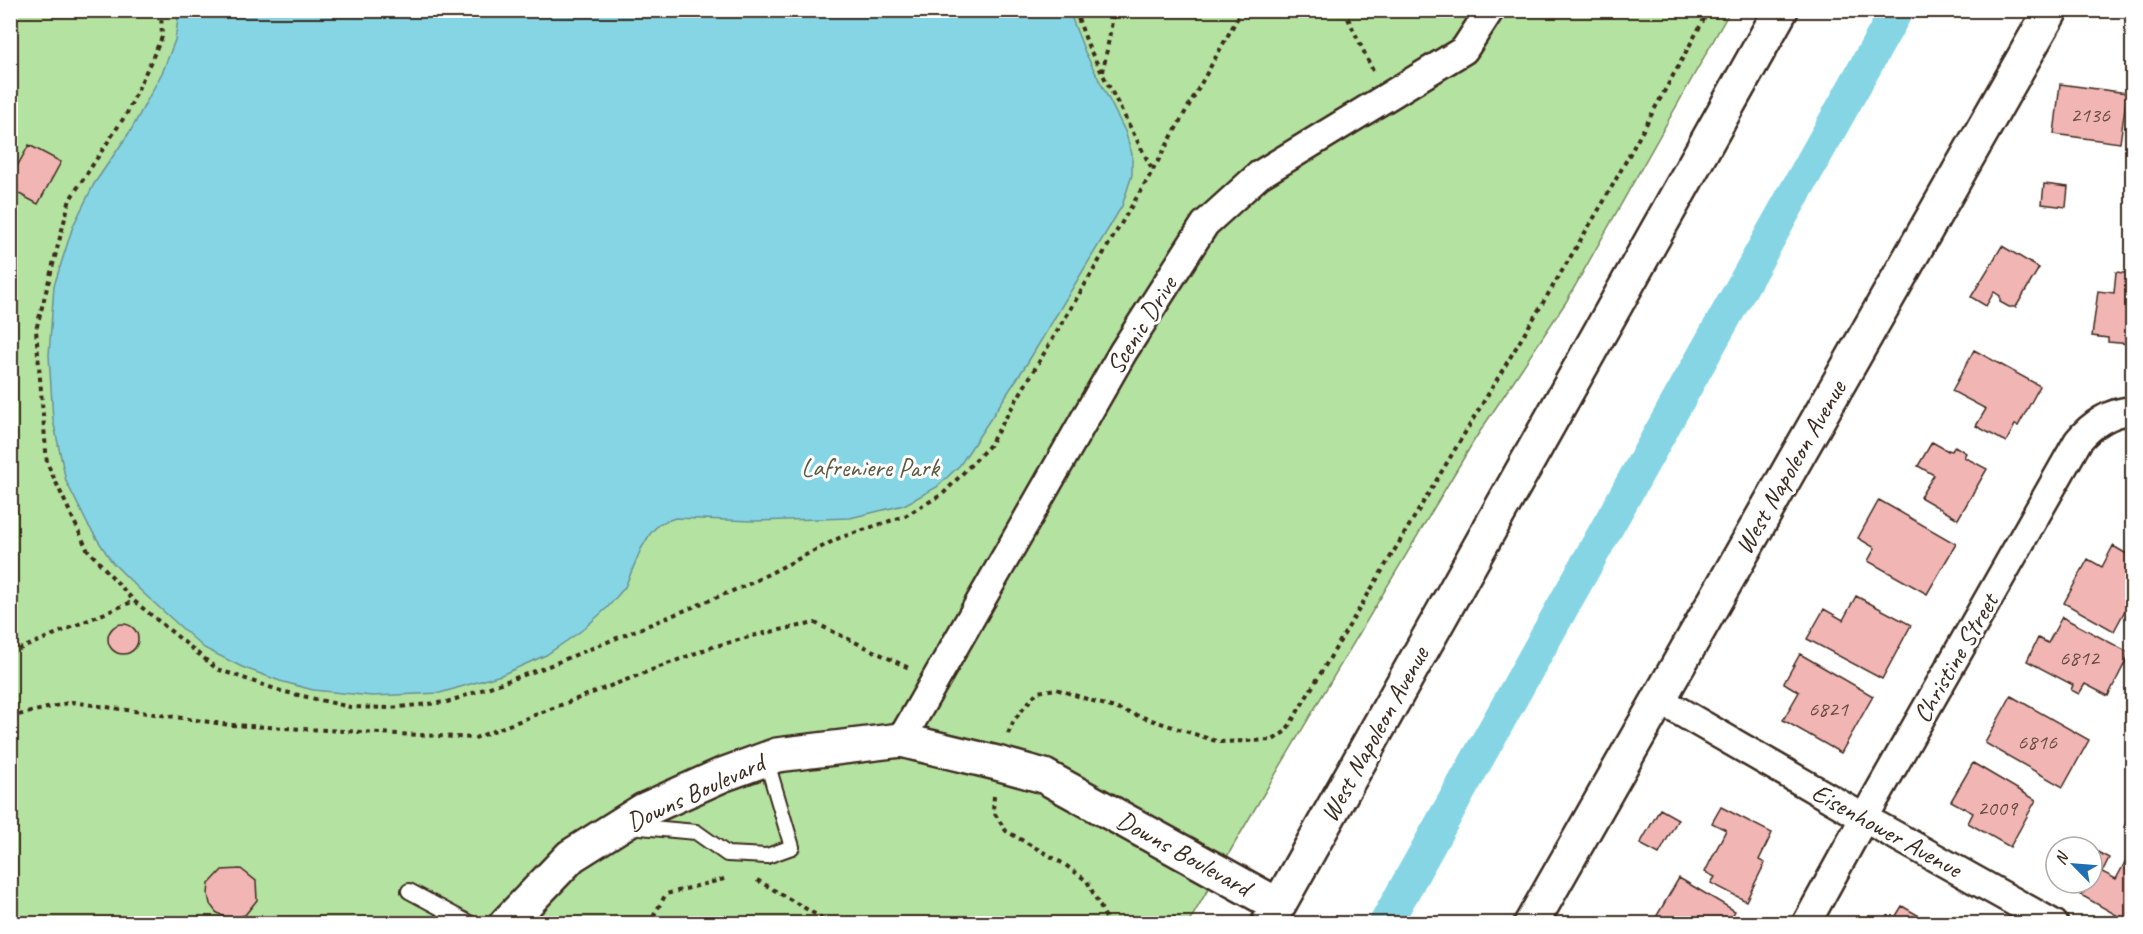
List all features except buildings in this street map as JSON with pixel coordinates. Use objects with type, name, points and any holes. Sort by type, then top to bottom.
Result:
[{"type":"main road","name":"West Napoleon Avenue","points":[[1273,914],[1781,10]]},
{"type":"main road","name":"West Napoleon Avenue","points":[[1531,924],[2050,10]]},
{"type":"main road","name":"Downs Boulevard","points":[[506,924],[571,856],[654,806],[722,775],[777,755],[901,740],[1044,776],[1273,914]]},
{"type":"street","name":"Scenic Drive","points":[[901,740],[1123,352],[1205,224],[1259,175],[1464,50],[1490,10]]},
{"type":"street","name":"Christine Street","points":[[1806,924],[2078,441],[2087,430],[2116,412],[2127,411]]},
{"type":"street","name":"Eisenhower Avenue","points":[[1658,699],[2054,924]]},
{"type":"lane","points":[[621,825],[696,832],[727,854],[767,856],[792,846],[766,759]]},
{"type":"lane","points":[[409,891],[471,924]]},
{"type":"path","points":[[161,10],[162,38],[127,112],[70,199],[36,330],[47,464],[87,549],[134,601],[217,669],[281,691],[350,707],[390,708],[447,702],[541,669],[747,585],[839,538],[904,516],[943,494],[989,446],[1153,170],[1242,10]]},
{"type":"path","points":[[1075,10],[1089,48],[1153,170]]},
{"type":"path","points":[[1102,73],[1114,10]]},
{"type":"path","points":[[1344,10],[1387,99]]},
{"type":"path","points":[[1109,924],[1087,881],[1064,864],[1006,831],[993,811],[997,763],[1014,720],[1037,692],[1056,689],[1219,742],[1273,740],[1286,731],[1604,201],[1709,10]]},
{"type":"path","points":[[10,653],[134,601]]},
{"type":"path","points":[[10,717],[72,702],[230,724],[475,738],[709,648],[760,634],[815,623],[934,682]]},
{"type":"path","points":[[649,924],[666,894],[734,876]]},
{"type":"path","points":[[755,879],[832,924]]},
{"type":"green space","name":"Lafreniere Park","points":[[10,11],[1730,11],[1566,302],[1475,439],[1188,924],[11,923]]},
{"type":"water","points":[[176,11],[1069,11],[1085,52],[1125,131],[1132,154],[1132,175],[1122,206],[1028,362],[960,465],[937,487],[904,505],[850,518],[753,521],[675,518],[659,524],[650,534],[625,587],[607,608],[581,631],[546,655],[501,675],[440,693],[372,696],[313,690],[242,667],[204,648],[112,562],[88,525],[66,481],[53,420],[49,355],[54,286],[73,226],[94,184],[131,130],[163,71],[175,40],[178,19]]},
{"type":"waterway","points":[[1385,924],[1897,10]]}]
